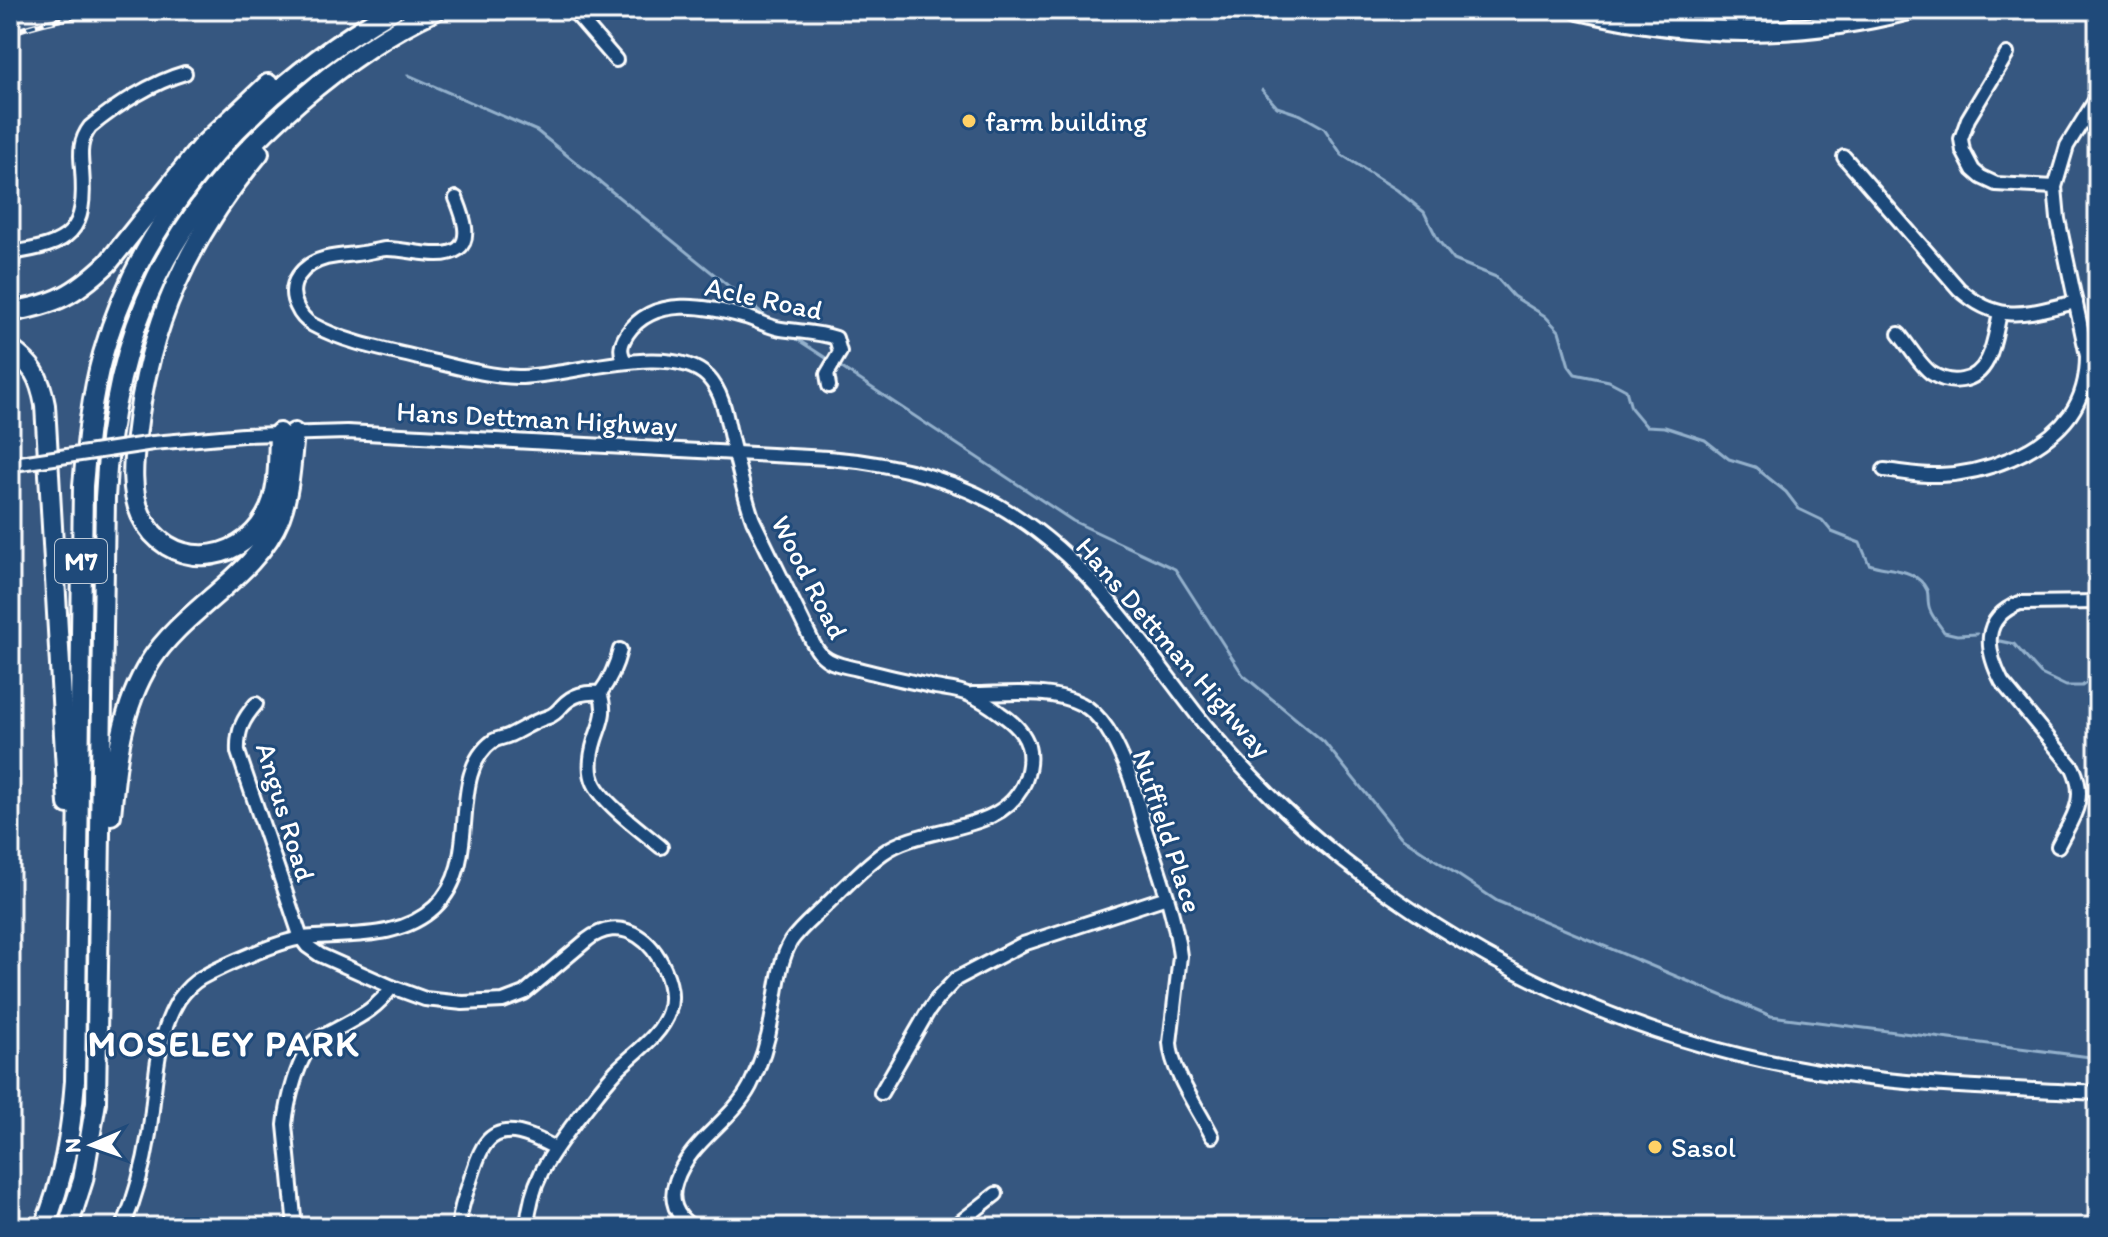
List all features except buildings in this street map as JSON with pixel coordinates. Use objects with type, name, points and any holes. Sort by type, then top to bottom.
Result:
[{"type":"highway","points":[[10,312],[53,302],[81,286],[108,263],[200,148],[260,91],[335,35],[392,10]]},
{"type":"highway","name":"M7","points":[[44,1227],[59,1185],[75,1081],[83,486],[87,432],[103,354],[132,276],[148,245],[204,165],[275,94],[343,42],[392,10]]},
{"type":"highway","name":"M7","points":[[68,1227],[83,1180],[96,1102],[105,498],[119,384],[140,313],[169,253],[188,223],[210,192],[259,137],[328,76],[386,37],[436,10]]},
{"type":"highway","points":[[1579,10],[1681,29],[1738,32],[1811,29],[1909,10]]},
{"type":"highway","points":[[1713,10],[1783,10]]},
{"type":"highway","points":[[287,433],[268,513],[256,533],[240,545],[221,554],[195,555],[175,550],[147,527],[135,496],[134,450],[142,390],[170,297],[205,226],[232,186],[328,76]]},
{"type":"highway","points":[[10,349],[35,371],[45,405],[77,943]]},
{"type":"highway","points":[[98,999],[109,967],[111,820],[119,744],[131,702],[150,662],[164,643],[269,539],[286,494],[287,433]]},
{"type":"street","points":[[575,10],[616,60]]},
{"type":"street","points":[[2007,54],[1968,119],[1961,139],[1963,151],[1973,170],[1996,184],[2055,187]]},
{"type":"street","points":[[10,253],[50,246],[71,232],[77,224],[82,199],[81,145],[90,127],[148,87],[185,73]]},
{"type":"street","points":[[1884,470],[1939,475],[1986,468],[2034,446],[2056,430],[2078,401],[2087,372],[2085,341],[2058,219],[2055,187],[2067,146],[2098,96]]},
{"type":"street","points":[[1844,157],[1959,289],[1984,308],[2000,313],[2024,313],[2076,302]]},
{"type":"street","name":"Wood Road","points":[[456,198],[465,226],[465,237],[456,250],[439,253],[386,249],[328,257],[315,262],[295,280],[295,304],[301,315],[310,323],[339,336],[476,371],[517,377],[626,362],[669,360],[695,367],[706,374],[721,397],[746,502],[813,643],[825,658],[886,677],[969,694],[1000,713],[1021,732],[1028,746],[1030,762],[1020,791],[1013,801],[979,821],[887,850],[826,905],[791,942],[781,967],[764,1055],[756,1074],[737,1105],[705,1137],[676,1180],[675,1209],[693,1227]]},
{"type":"street","name":"Acle Road","points":[[626,362],[621,354],[622,341],[632,327],[661,309],[678,306],[719,311],[781,329],[836,338],[840,352],[827,374],[829,386]]},
{"type":"street","points":[[1899,334],[1929,372],[1942,379],[1960,381],[1979,372],[1986,364],[2000,313]]},
{"type":"street","name":"Hans Dettman Highway","points":[[12,464],[153,443],[287,433],[376,433],[857,460],[904,469],[957,485],[1000,506],[1053,543],[1082,571],[1209,729],[1307,829],[1341,859],[1418,915],[1479,954],[1549,989],[1637,1025],[1726,1053],[1793,1067],[1896,1081],[2098,1093]]},
{"type":"street","points":[[2058,846],[2080,798],[2078,778],[2002,682],[1989,653],[1988,641],[1998,618],[2012,606],[2030,602],[2098,602]]},
{"type":"street","points":[[600,693],[620,650]]},
{"type":"street","points":[[123,1227],[149,1136],[162,1041],[180,997],[201,978],[286,942],[301,938],[372,935],[414,922],[429,913],[445,898],[455,881],[463,841],[469,780],[486,748],[495,739],[507,737],[540,719],[553,706],[563,705],[576,695],[600,693]]},
{"type":"street","points":[[600,693],[604,705],[590,765],[593,780],[603,796],[661,847]]},
{"type":"street","name":"Nuffield Place","points":[[969,694],[1055,696],[1081,704],[1092,711],[1113,740],[1126,765],[1167,897],[1180,956],[1171,1053],[1180,1077],[1212,1136]]},
{"type":"street","name":"Angus Road","points":[[256,704],[239,729],[238,752],[301,938]]},
{"type":"street","points":[[881,1093],[927,1013],[956,979],[1023,944],[1167,897]]},
{"type":"street","points":[[301,938],[320,955],[392,987],[436,1001],[463,1003],[503,1001],[524,993],[596,933],[607,929],[636,934],[646,942],[668,980],[669,1011],[655,1033],[602,1087],[544,1164],[537,1178],[527,1227]]},
{"type":"street","points":[[295,1227],[285,1125],[306,1052],[313,1043],[378,1005],[392,987]]},
{"type":"street","points":[[459,1227],[460,1214],[478,1157],[493,1137],[507,1133],[528,1134],[555,1148]]},
{"type":"street","points":[[954,1227],[996,1194]]},
{"type":"waterway","points":[[408,75],[537,131],[773,322]]},
{"type":"waterway","points":[[1262,90],[1277,107],[1301,115],[1324,128],[1342,155],[1397,190],[1424,212],[1438,240],[1454,260],[1496,277],[1513,296],[1545,316],[1559,331],[1569,366],[1575,374],[1609,381],[1626,390],[1631,408],[1646,426],[1665,427],[1705,440],[1729,459],[1755,467],[1786,492],[1799,509],[1822,520],[1832,532],[1860,543],[1869,564],[1916,577],[1927,590],[1931,613],[1944,632],[1977,634]]},
{"type":"waterway","points":[[792,336],[829,360]]},
{"type":"waterway","points":[[836,364],[1073,521],[1175,569],[1243,675],[1324,742],[1401,837],[1497,901],[1771,1016],[2098,1058]]},
{"type":"waterway","points":[[2000,641],[2014,644],[2041,674],[2066,686],[2082,686],[2098,674]]},
{"type":"railway","points":[[10,33],[78,16],[147,10]]},
{"type":"place","name":"farm building","points":[[969,121]]},
{"type":"place","name":"Sasol","points":[[1655,1147]]},
{"type":"district","name":"MOSELEY PARK","points":[[224,1043]]}]
